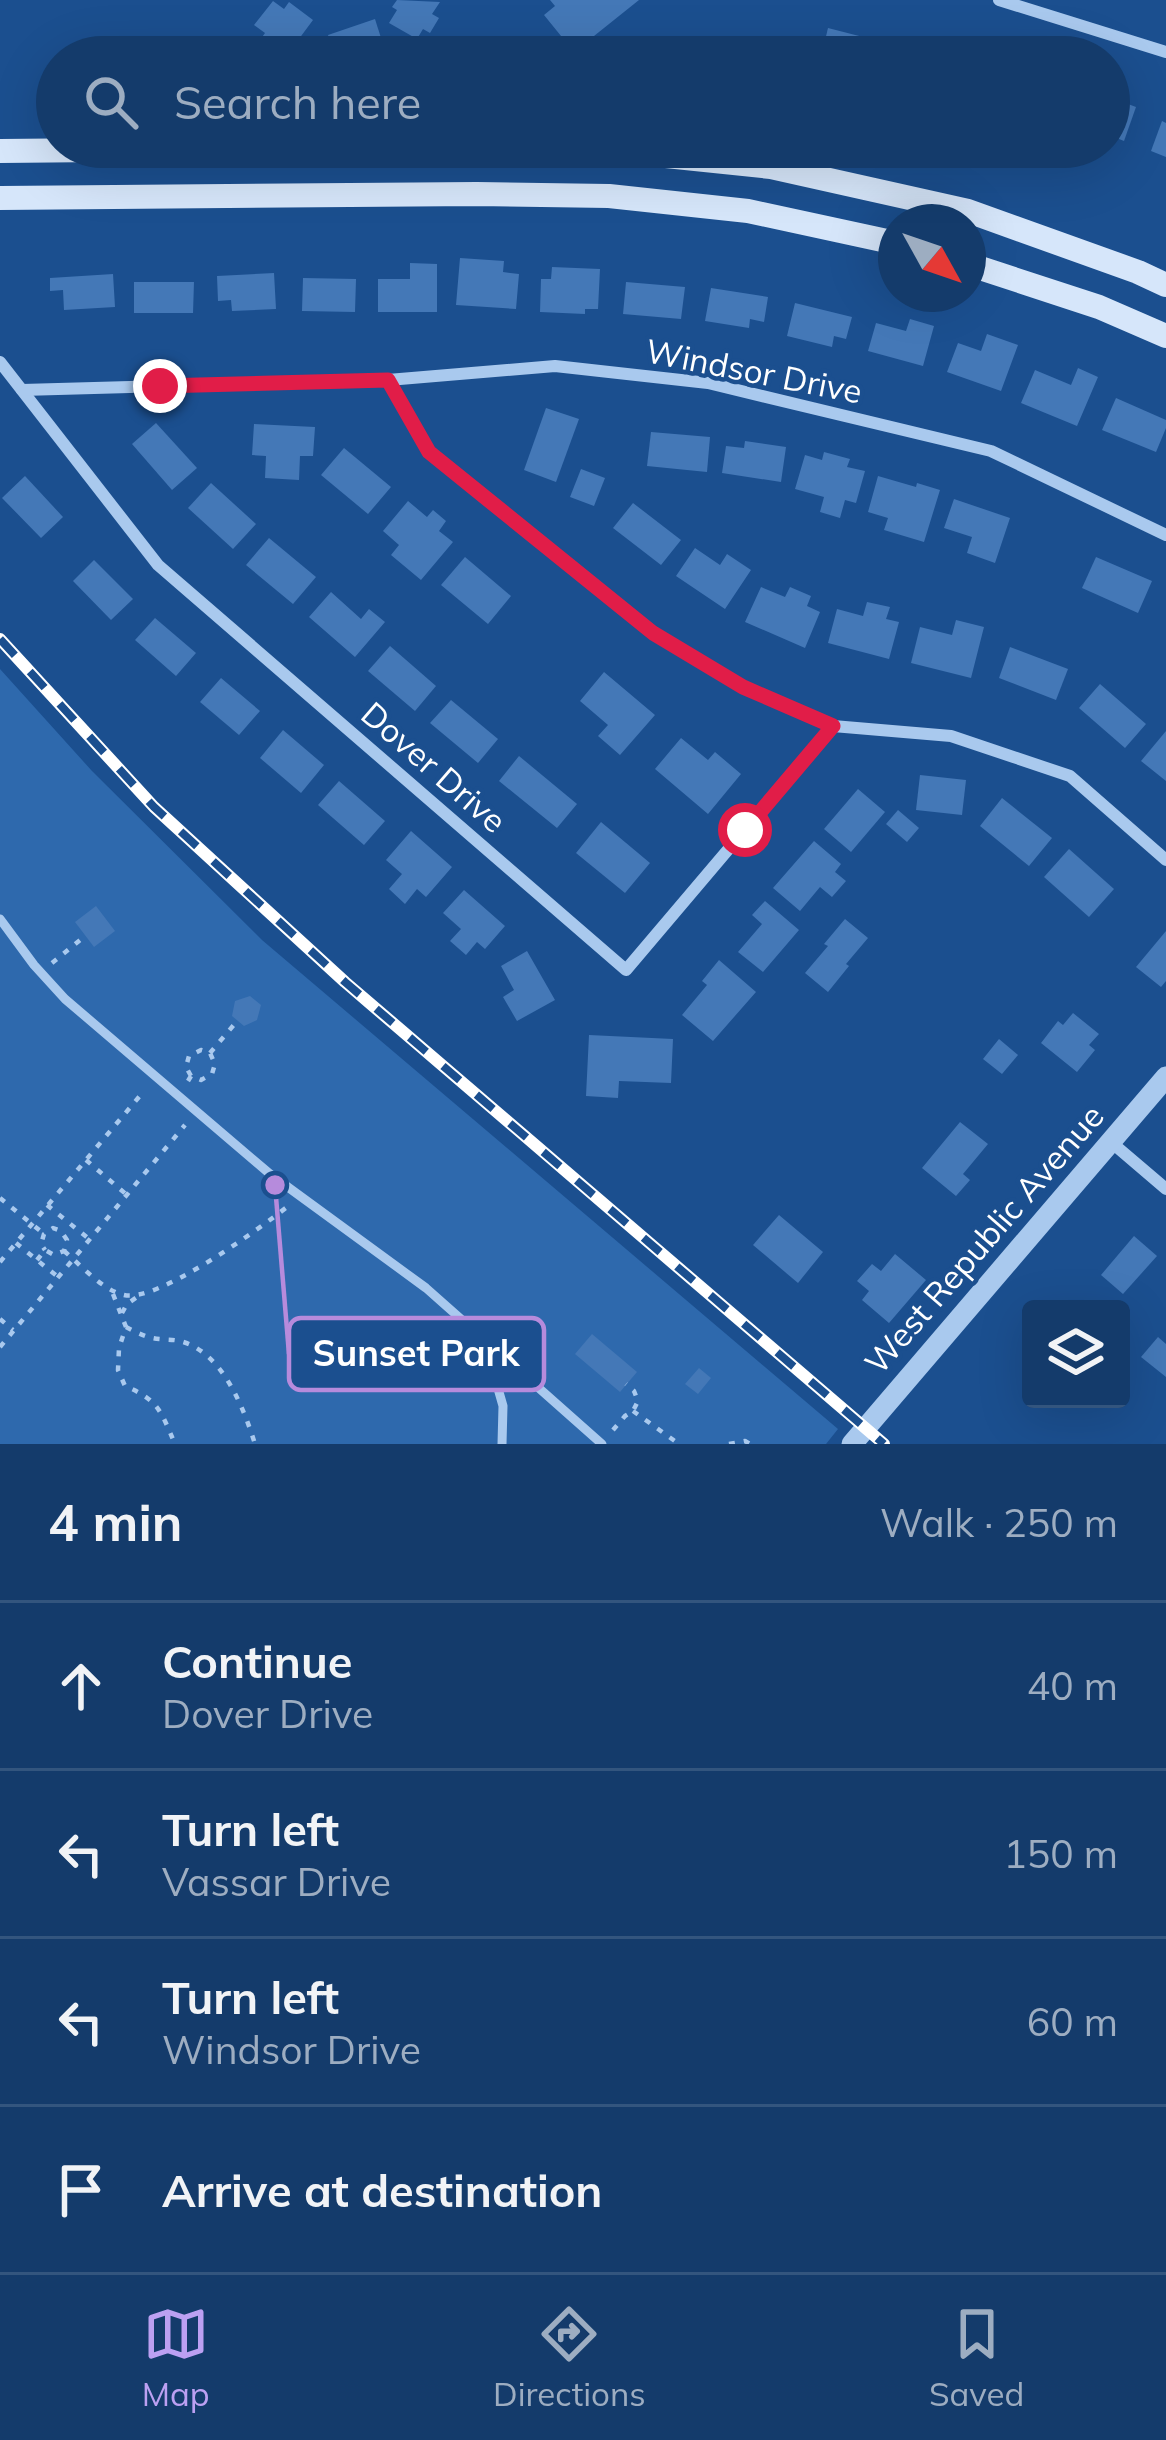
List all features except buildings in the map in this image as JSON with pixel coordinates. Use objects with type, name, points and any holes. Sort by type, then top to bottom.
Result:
[{"type":"main road","points":[[0,151],[36,151]]},
{"type":"main road","points":[[775,168],[968,211],[1166,285]]},
{"type":"main road","points":[[0,198],[609,196],[748,211],[878,239]]},
{"type":"main road","points":[[986,270],[1099,307],[1166,336]]},
{"type":"street","points":[[999,0],[1115,36]]},
{"type":"street","points":[[1130,41],[1166,52]]},
{"type":"street","name":"Dover Drive","points":[[0,362],[158,565],[626,970],[833,726]]},
{"type":"street","name":"Windsor Drive","points":[[22,389],[388,380],[555,365],[708,383],[991,451],[1166,535]]},
{"type":"street","points":[[388,380],[429,452],[653,633],[743,687],[833,726],[951,736],[1070,776],[1166,860]]},
{"type":"street","name":"West Republic Avenue","points":[[852,1444],[1166,1077]]},
{"type":"street","points":[[1111,1142],[1166,1190]]},
{"type":"lane","points":[[0,920],[65,1000],[299,1197],[426,1288],[602,1444]]},
{"type":"lane","points":[[478,1336],[503,1406],[502,1444]]},
{"type":"path","points":[[40,972],[85,936]]},
{"type":"path","points":[[210,1053],[238,1020]]},
{"type":"path","points":[[210,1053],[215,1064],[212,1075],[191,1076],[186,1067],[189,1056],[210,1053]]},
{"type":"path","points":[[177,1094],[191,1076]]},
{"type":"path","points":[[0,1262],[156,1077]]},
{"type":"path","points":[[0,1347],[196,1111]]},
{"type":"path","points":[[86,1160],[127,1195]]},
{"type":"path","points":[[122,1313],[137,1297],[195,1269],[299,1197]]},
{"type":"path","points":[[0,1198],[44,1234]]},
{"type":"path","points":[[47,1205],[89,1239]]},
{"type":"path","points":[[62,1231],[69,1222]]},
{"type":"path","points":[[53,1228],[62,1231],[67,1240],[64,1251],[54,1255],[45,1250],[41,1244],[44,1234],[53,1228]]},
{"type":"path","points":[[16,1243],[58,1277]]},
{"type":"path","points":[[37,1260],[45,1250]]},
{"type":"path","points":[[64,1251],[110,1289],[137,1297]]},
{"type":"path","points":[[110,1289],[126,1327],[118,1370],[125,1386],[157,1403],[175,1444]]},
{"type":"path","points":[[0,1319],[14,1330]]},
{"type":"path","points":[[126,1327],[148,1338],[180,1341],[201,1350],[245,1411],[255,1444]]},
{"type":"path","points":[[602,1444],[638,1401],[626,1384]]},
{"type":"path","points":[[633,1412],[679,1444]]},
{"type":"path","points":[[729,1444],[750,1444]]},
{"type":"shaded area","points":[[0,669],[92,771],[262,940],[838,1429],[826,1444],[0,1444]]},
{"type":"railway","points":[[0,639],[154,807],[345,982],[884,1444]]},
{"type":"place","name":"Sunset Park","points":[[275,1185]]},
{"type":"route","points":[[160,386],[388,380],[429,452],[653,633],[743,687],[833,726],[745,830]]}]
